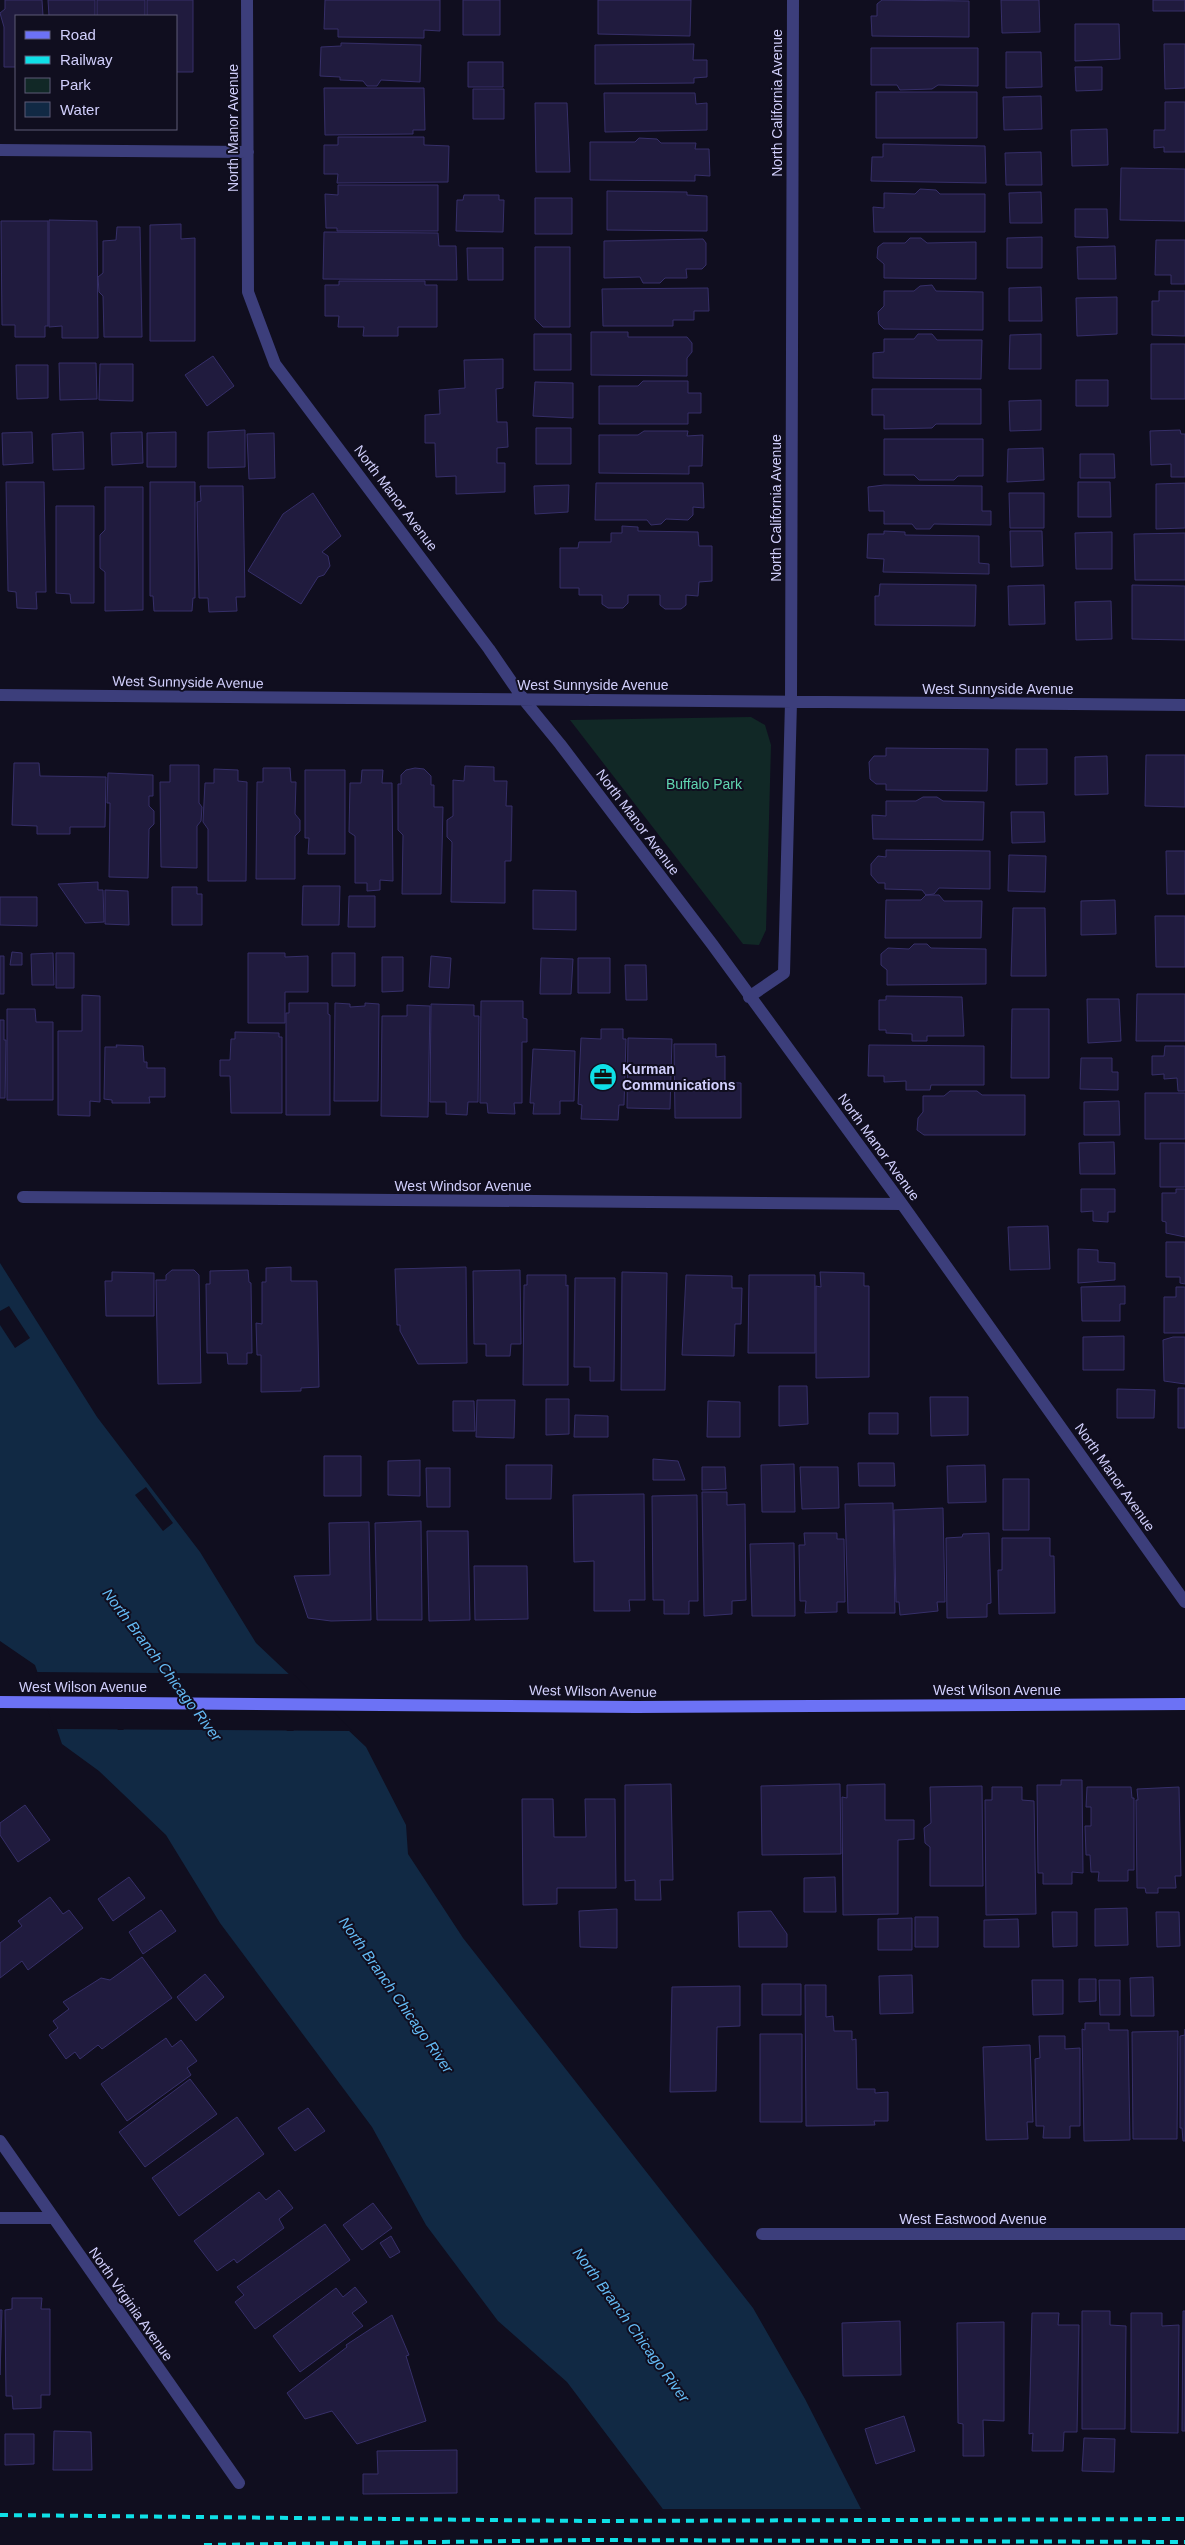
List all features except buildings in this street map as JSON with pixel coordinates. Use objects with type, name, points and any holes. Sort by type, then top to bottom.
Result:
[{"type":"street","name":"North Manor Avenue","points":[[247,0],[248,292],[276,364],[478,633],[524,700],[560,744],[902,1204],[1185,1602]]},
{"type":"street","name":"North California Avenue","points":[[749,997],[784,973],[790,702],[793,0]]},
{"type":"street","points":[[0,150],[248,152]]},
{"type":"street","name":"West Sunnyside Avenue","points":[[0,695],[1185,705]]},
{"type":"street","name":"West Windsor Avenue","points":[[23,1197],[902,1204]]},
{"type":"street","name":"West Wilson Avenue","points":[[0,1702],[352,1703],[636,1707],[1185,1704]]},
{"type":"street","name":"North Virginia Avenue","points":[[0,2141],[239,2482]]},
{"type":"street","points":[[0,2218],[53,2218]]},
{"type":"street","name":"West Eastwood Avenue","points":[[762,2234],[1185,2234]]},
{"type":"green space","name":"Buffalo Park","points":[[751,717],[765,725],[771,745],[766,930],[759,945],[743,944],[570,720]]},
{"type":"water","name":"North Branch Chicago River","points":[[0,1263],[97,1417],[200,1552],[256,1643],[366,1747],[406,1825],[408,1854],[463,1938],[753,2308],[805,2399],[861,2509],[883,2545],[690,2545],[567,2382],[498,2321],[426,2225],[372,2127],[220,1923],[166,1835],[99,1771],[62,1744],[35,1665],[0,1641]],"holes":[[[76,1673],[82,1673],[124,1730],[118,1730]],[[244,1674],[251,1674],[294,1731],[287,1731]]]},
{"type":"pier","points":[[9,1306],[30,1338],[15,1348],[0,1325],[0,1311]]},
{"type":"pier","points":[[146,1487],[173,1523],[163,1531],[135,1495]]},
{"type":"pier","points":[[35,1672],[293,1674],[353,1731],[54,1729]]},
{"type":"pier","points":[[659,2509],[864,2509],[885,2545],[687,2545]]},
{"type":"railway","points":[[0,2515],[590,2521],[1185,2519]]},
{"type":"railway","points":[[204,2545],[590,2540],[1185,2542]]},
{"type":"place","name":"Kurman Communications","points":[[603,1077]]}]
